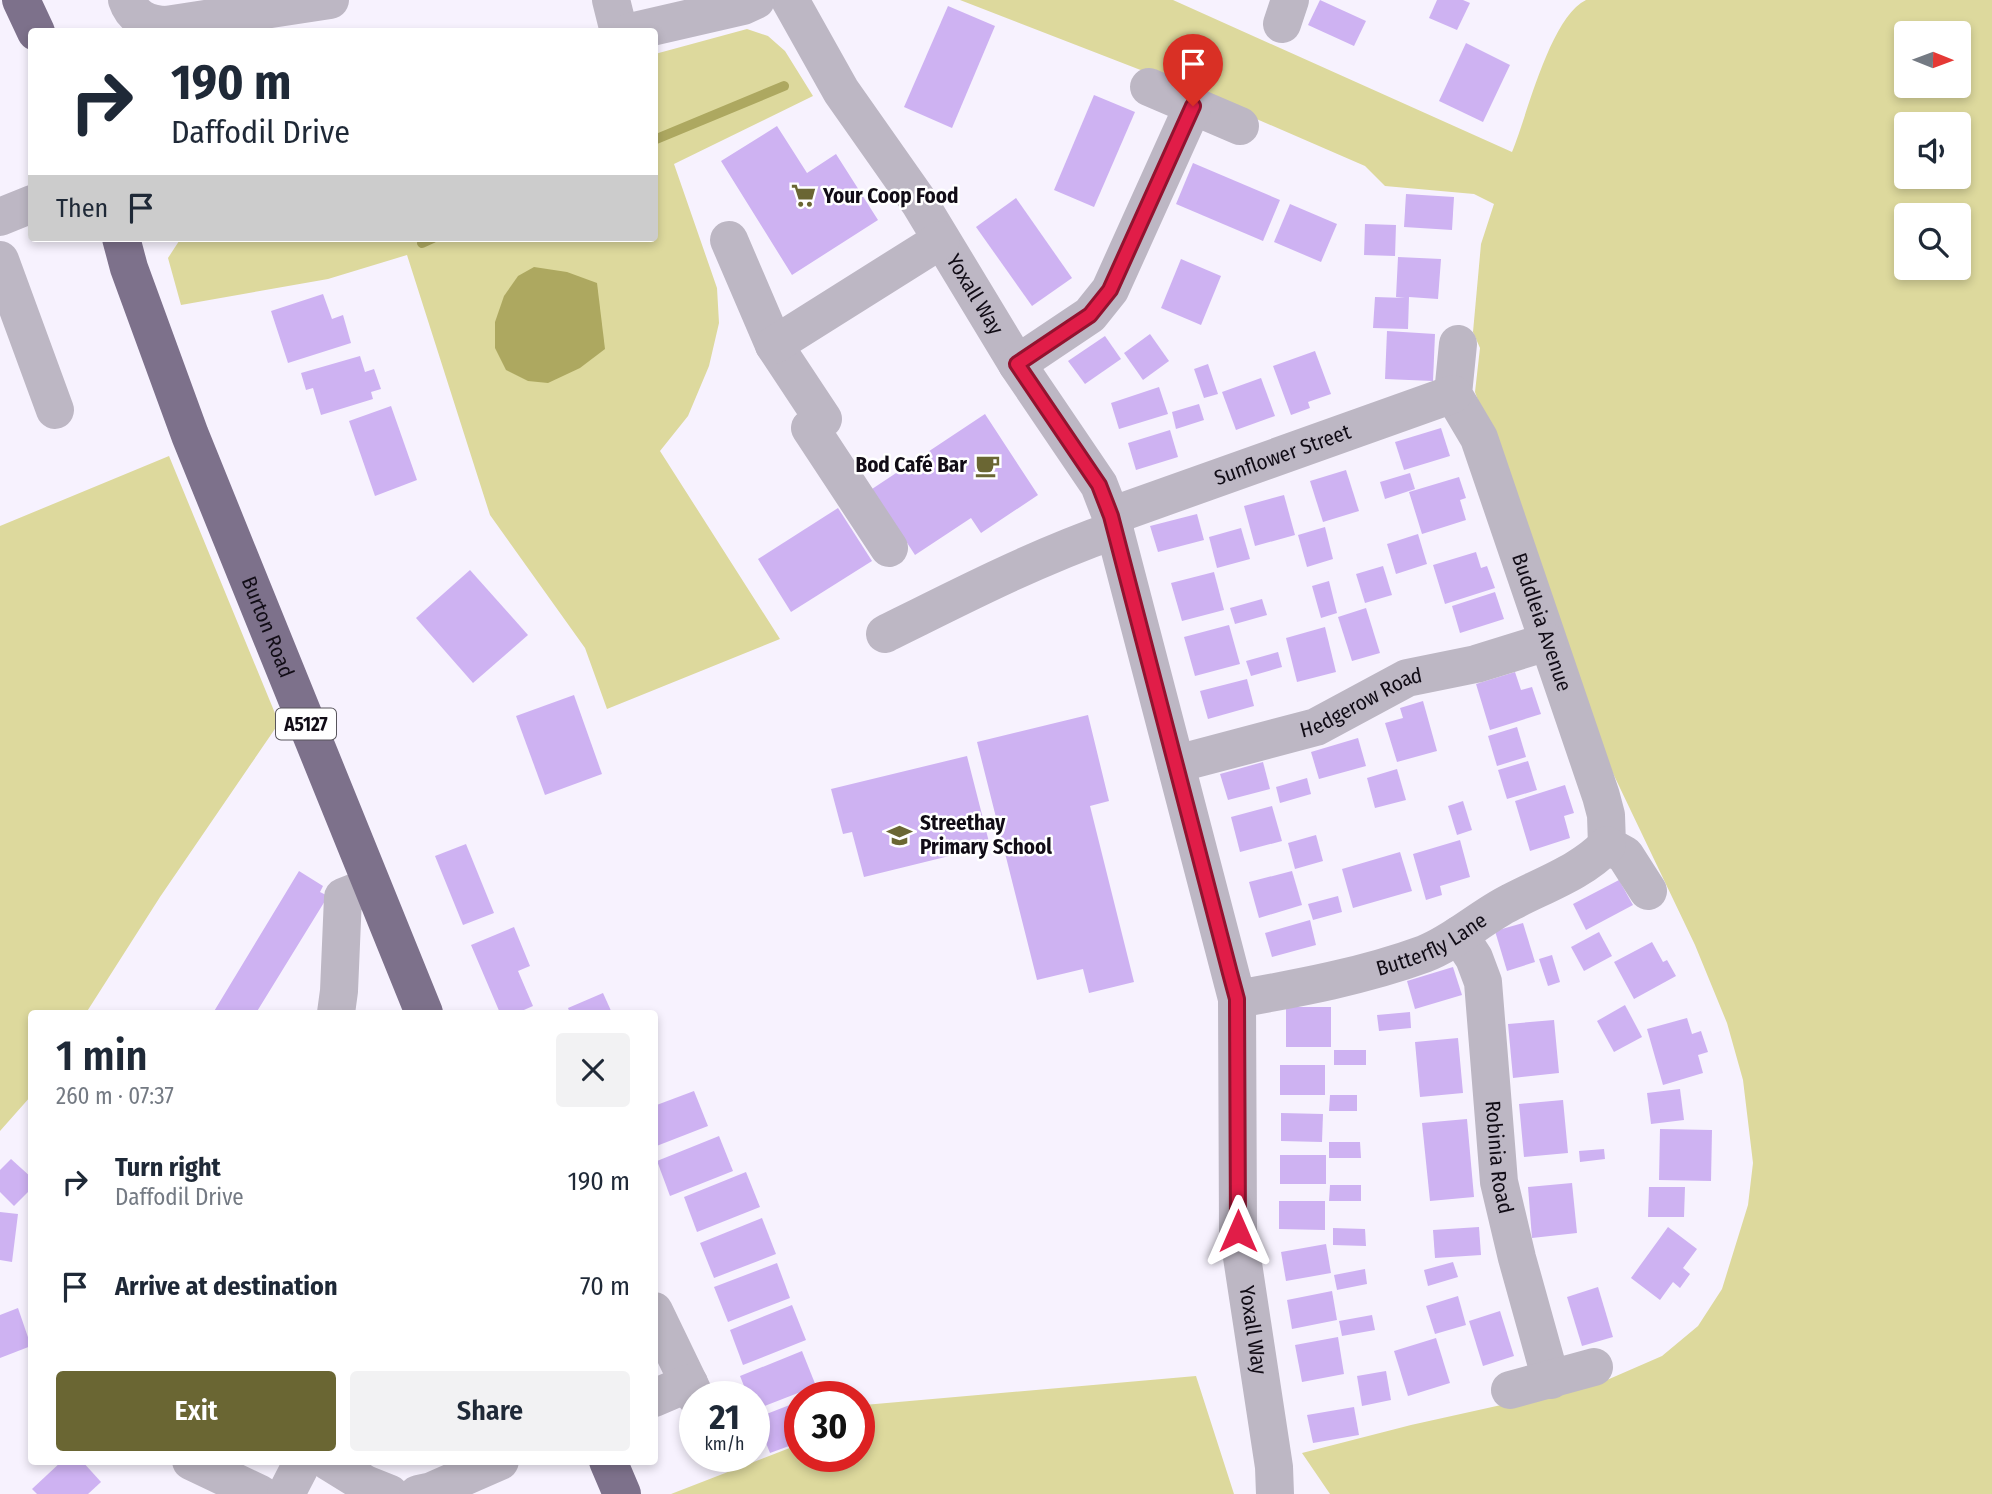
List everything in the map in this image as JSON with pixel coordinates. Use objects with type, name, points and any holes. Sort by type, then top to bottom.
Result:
[{"type":"highway","points":[[21,0],[34,28]]},
{"type":"highway","name":"Burton Road","points":[[122,242],[190,435],[423,1010]]},
{"type":"highway","points":[[610,1465],[622,1494]]},
{"type":"street","points":[[127,0],[131,11],[142,20],[166,25],[312,2]]},
{"type":"street","points":[[611,0],[618,28]]},
{"type":"street","points":[[647,28],[743,6],[756,0]]},
{"type":"street","name":"Yoxall Way","points":[[790,0],[841,91],[916,198],[1017,364],[1099,485],[1113,523],[1237,999],[1238,1231],[1275,1480],[1302,1494]]},
{"type":"street","points":[[1149,87],[1241,126]]},
{"type":"street","points":[[1017,364],[1090,315],[1110,290],[1193,106]]},
{"type":"street","points":[[0,217],[28,206]]},
{"type":"street","points":[[729,240],[774,345],[823,419],[810,428],[888,548]]},
{"type":"street","points":[[774,345],[942,240]]},
{"type":"street","points":[[0,261],[55,410]]},
{"type":"street","points":[[1453,394],[1458,344]]},
{"type":"street","name":"Sunflower Street","points":[[885,634],[1113,523],[1453,394]]},
{"type":"street","name":"Buddleia Avenue","points":[[1453,394],[1479,438],[1601,796],[1606,815],[1607,845]]},
{"type":"street","name":"Hedgerow Road","points":[[1176,764],[1316,727],[1407,678],[1476,664],[1547,642]]},
{"type":"street","points":[[1607,845],[1625,855],[1648,891]]},
{"type":"street","name":"Butterfly Lane","points":[[1237,999],[1326,982],[1425,953],[1459,935],[1493,911],[1589,862],[1607,845]]},
{"type":"street","points":[[336,1010],[339,991],[343,897],[372,886]]},
{"type":"street","name":"Robinia Road","points":[[1459,935],[1474,958],[1483,982],[1500,1182],[1517,1258],[1551,1380]]},
{"type":"street","points":[[658,1319],[688,1381]]},
{"type":"street","points":[[1510,1390],[1594,1367]]},
{"type":"street","points":[[658,1397],[679,1393]]},
{"type":"street","points":[[199,1465],[260,1494]]},
{"type":"street","points":[[286,1494],[301,1465]]},
{"type":"street","points":[[334,1465],[365,1484],[390,1494]]},
{"type":"street","points":[[418,1494],[432,1491],[491,1465]]},
{"type":"shaded area","points":[[960,0],[1173,0],[1512,152],[1551,46],[1573,10],[1586,0],[1992,0],[1992,1494],[1330,1494],[1302,1453],[1411,1425],[1600,1383],[1662,1356],[1698,1326],[1722,1289],[1748,1205],[1753,1163],[1743,1080],[1727,1023],[1695,945],[1609,765],[1475,392],[1480,348],[1473,332],[1481,244],[1494,204],[1474,194],[1385,186],[1365,166],[1169,81]]},
{"type":"shaded area","points":[[747,29],[768,36],[785,51],[813,96],[674,164],[717,288],[719,323],[709,366],[688,416],[660,451],[780,639],[607,709],[585,648],[490,515],[407,255],[328,279],[181,305],[168,258],[178,242],[658,242],[658,53]]},
{"type":"shaded area","points":[[534,267],[567,272],[597,283],[605,349],[580,368],[548,383],[528,381],[506,370],[495,348],[495,322],[504,296],[518,276]]},
{"type":"shaded area","points":[[169,456],[279,723],[160,897],[88,1010],[28,1010],[28,1099],[0,1131],[0,526]]},
{"type":"shaded area","points":[[1196,1376],[1234,1494],[671,1494],[728,1472],[770,1472],[770,1456],[784,1450],[784,1472],[875,1472],[875,1404]]},
{"type":"building","points":[[1320,0],[1366,21],[1354,46],[1308,25]]},
{"type":"building","points":[[1437,0],[1463,0],[1470,3],[1457,30],[1429,18]]},
{"type":"building","points":[[948,6],[995,26],[952,128],[904,107]]},
{"type":"building","points":[[1466,43],[1510,65],[1483,122],[1439,101]]},
{"type":"building","points":[[1094,95],[1135,112],[1094,207],[1054,190]]},
{"type":"building","name":"Your Coop Food","points":[[777,126],[807,173],[836,154],[878,220],[792,275],[721,161]]},
{"type":"building","points":[[1193,163],[1280,200],[1263,241],[1176,204]]},
{"type":"building","points":[[1406,194],[1454,197],[1452,230],[1404,227]]},
{"type":"building","points":[[1016,198],[1072,278],[1032,306],[976,227]]},
{"type":"building","points":[[1290,204],[1337,224],[1321,262],[1274,242]]},
{"type":"building","points":[[1365,224],[1396,225],[1395,256],[1364,255]]},
{"type":"building","points":[[1398,257],[1441,259],[1438,299],[1409,297],[1408,329],[1373,328],[1375,297],[1405,298],[1396,297]]},
{"type":"building","points":[[1181,259],[1221,276],[1201,325],[1161,308]]},
{"type":"building","points":[[323,294],[332,319],[343,315],[351,343],[288,363],[271,311]]},
{"type":"building","points":[[1387,331],[1435,334],[1433,381],[1385,379]]},
{"type":"building","points":[[1150,334],[1169,361],[1143,380],[1124,353]]},
{"type":"building","points":[[1105,336],[1121,359],[1085,384],[1068,361]]},
{"type":"building","points":[[1315,351],[1331,394],[1308,402],[1310,408],[1291,415],[1273,366]]},
{"type":"building","points":[[360,356],[365,372],[374,369],[381,389],[371,392],[373,399],[321,415],[313,388],[306,390],[301,373]]},
{"type":"building","points":[[1208,364],[1218,394],[1204,398],[1194,369]]},
{"type":"building","points":[[1261,378],[1275,416],[1236,430],[1222,392]]},
{"type":"building","points":[[1159,387],[1168,414],[1119,429],[1111,403]]},
{"type":"building","points":[[1199,404],[1204,420],[1176,429],[1172,412]]},
{"type":"building","points":[[391,406],[417,480],[375,496],[349,421]]},
{"type":"building","points":[[985,414],[1038,495],[981,533],[971,518],[915,555],[872,489]]},
{"type":"building","points":[[1441,428],[1450,456],[1404,470],[1395,442]]},
{"type":"building","points":[[1170,430],[1178,457],[1136,470],[1128,443]]},
{"type":"building","points":[[1346,470],[1359,511],[1323,522],[1310,481]]},
{"type":"building","points":[[1410,473],[1415,489],[1385,499],[1380,482]]},
{"type":"building","points":[[1459,477],[1466,498],[1460,500],[1466,520],[1422,534],[1409,492]]},
{"type":"building","points":[[1284,495],[1295,535],[1255,546],[1244,506]]},
{"type":"building","points":[[838,508],[872,561],[791,612],[758,559]]},
{"type":"building","points":[[1197,514],[1204,540],[1158,552],[1150,526]]},
{"type":"building","points":[[1325,527],[1333,559],[1307,567],[1298,535]]},
{"type":"building","points":[[1241,528],[1250,559],[1217,568],[1209,537]]},
{"type":"building","points":[[1418,534],[1427,564],[1396,574],[1387,544]]},
{"type":"building","points":[[1476,552],[1481,568],[1487,566],[1495,588],[1445,604],[1433,565]]},
{"type":"building","points":[[1383,566],[1392,595],[1365,603],[1356,574]]},
{"type":"building","points":[[470,570],[528,635],[473,683],[416,618]]},
{"type":"building","points":[[1214,572],[1224,610],[1182,621],[1171,583]]},
{"type":"building","points":[[1329,581],[1337,613],[1321,618],[1312,586]]},
{"type":"building","points":[[1495,592],[1504,619],[1460,633],[1452,606]]},
{"type":"building","points":[[1262,599],[1267,615],[1235,624],[1230,608]]},
{"type":"building","points":[[1366,608],[1380,653],[1352,661],[1338,617]]},
{"type":"building","points":[[1229,625],[1240,664],[1195,676],[1184,637]]},
{"type":"building","points":[[1325,627],[1336,672],[1297,682],[1286,638]]},
{"type":"building","points":[[1278,652],[1282,667],[1251,676],[1246,661]]},
{"type":"building","points":[[1515,672],[1521,690],[1532,687],[1541,714],[1490,730],[1476,684]]},
{"type":"building","points":[[1247,679],[1254,706],[1208,719],[1200,691]]},
{"type":"building","points":[[574,695],[602,774],[545,795],[516,716]]},
{"type":"building","points":[[1423,701],[1437,751],[1397,762],[1385,723],[1403,718],[1400,708]]},
{"type":"building","points":[[1088,715],[1109,801],[1090,806],[1134,982],[1089,993],[1083,969],[1037,980],[977,742]]},
{"type":"building","points":[[1517,727],[1526,757],[1497,766],[1488,736]]},
{"type":"building","points":[[1358,738],[1366,766],[1319,779],[1311,752]]},
{"type":"building","points":[[967,756],[990,846],[864,877],[852,832],[843,834],[831,789]]},
{"type":"building","points":[[1528,761],[1537,790],[1507,799],[1498,770]]},
{"type":"building","points":[[1263,762],[1270,789],[1228,800],[1220,774]]},
{"type":"building","points":[[1397,769],[1406,800],[1375,808],[1367,778]]},
{"type":"building","points":[[1307,778],[1311,794],[1280,803],[1276,787]]},
{"type":"building","points":[[1565,785],[1574,813],[1564,816],[1570,838],[1530,851],[1515,801]]},
{"type":"building","points":[[1463,801],[1472,830],[1457,835],[1448,806]]},
{"type":"building","points":[[1272,806],[1282,841],[1240,852],[1231,817]]},
{"type":"building","points":[[1316,835],[1323,861],[1295,869],[1288,843]]},
{"type":"building","points":[[1460,840],[1470,877],[1440,886],[1442,895],[1426,900],[1413,854]]},
{"type":"building","points":[[466,844],[494,913],[463,925],[435,856]]},
{"type":"building","points":[[1400,852],[1412,891],[1353,908],[1342,869]]},
{"type":"building","points":[[299,871],[323,886],[320,892],[328,896],[258,1010],[215,1010]]},
{"type":"building","points":[[1292,871],[1302,905],[1259,918],[1249,882]]},
{"type":"building","points":[[1619,880],[1633,905],[1586,930],[1573,904]]},
{"type":"building","points":[[1338,896],[1342,912],[1313,920],[1308,904]]},
{"type":"building","points":[[1310,920],[1316,945],[1272,957],[1265,933]]},
{"type":"building","points":[[1523,923],[1535,962],[1507,971],[1495,931]]},
{"type":"building","points":[[514,927],[530,966],[518,971],[533,1006],[524,1010],[499,1010],[471,945]]},
{"type":"building","points":[[1599,932],[1612,956],[1584,971],[1571,947]]},
{"type":"building","points":[[1652,942],[1663,962],[1667,960],[1676,976],[1634,999],[1614,962]]},
{"type":"building","points":[[1552,955],[1560,982],[1548,986],[1539,959]]},
{"type":"building","points":[[1453,967],[1462,995],[1415,1009],[1407,981]]},
{"type":"building","points":[[603,993],[611,1010],[569,1010],[568,1008]]},
{"type":"building","points":[[1625,1005],[1642,1037],[1614,1052],[1597,1021]]},
{"type":"building","points":[[1286,1007],[1331,1007],[1331,1047],[1286,1047]]},
{"type":"building","points":[[1410,1012],[1411,1028],[1379,1031],[1377,1015]]},
{"type":"building","points":[[1687,1018],[1692,1034],[1701,1031],[1708,1052],[1698,1055],[1703,1073],[1663,1085],[1647,1029]]},
{"type":"building","points":[[1554,1020],[1559,1073],[1513,1078],[1508,1024]]},
{"type":"building","points":[[1458,1038],[1463,1093],[1420,1097],[1415,1042]]},
{"type":"building","points":[[1334,1050],[1366,1050],[1366,1065],[1334,1065]]},
{"type":"building","points":[[1280,1065],[1325,1065],[1325,1095],[1280,1095]]},
{"type":"building","points":[[1680,1089],[1684,1120],[1651,1124],[1647,1093]]},
{"type":"building","points":[[694,1091],[708,1126],[658,1145],[658,1104]]},
{"type":"building","points":[[1330,1095],[1357,1095],[1357,1111],[1329,1111]]},
{"type":"building","points":[[1563,1100],[1568,1153],[1524,1157],[1519,1104]]},
{"type":"building","points":[[1281,1113],[1323,1114],[1322,1142],[1281,1141]]},
{"type":"building","points":[[1467,1119],[1474,1197],[1430,1201],[1422,1123]]},
{"type":"building","points":[[1660,1129],[1712,1130],[1711,1181],[1659,1180]]},
{"type":"building","points":[[719,1136],[733,1171],[670,1196],[658,1161]]},
{"type":"building","points":[[1329,1142],[1360,1142],[1361,1158],[1329,1158]]},
{"type":"building","points":[[1604,1149],[1605,1159],[1580,1162],[1579,1151]]},
{"type":"building","points":[[1280,1155],[1326,1155],[1326,1184],[1280,1184]]},
{"type":"building","points":[[11,1159],[28,1174],[28,1192],[14,1206],[0,1192],[0,1170]]},
{"type":"building","points":[[746,1172],[760,1207],[697,1232],[684,1197]]},
{"type":"building","points":[[1572,1183],[1577,1233],[1532,1238],[1528,1187]]},
{"type":"building","points":[[1330,1185],[1361,1185],[1361,1201],[1329,1201]]},
{"type":"building","points":[[1649,1187],[1685,1187],[1684,1217],[1648,1217]]},
{"type":"building","points":[[1279,1201],[1325,1201],[1325,1230],[1279,1229]]},
{"type":"building","points":[[0,1212],[18,1214],[12,1262],[0,1260]]},
{"type":"building","points":[[762,1218],[776,1254],[714,1278],[700,1243]]},
{"type":"building","points":[[1479,1227],[1481,1255],[1435,1258],[1433,1230]]},
{"type":"building","points":[[1668,1227],[1697,1249],[1683,1268],[1690,1274],[1680,1288],[1673,1282],[1660,1300],[1631,1278]]},
{"type":"building","points":[[1333,1228],[1365,1229],[1366,1246],[1333,1245]]},
{"type":"building","points":[[1326,1244],[1331,1273],[1286,1281],[1281,1252]]},
{"type":"building","points":[[1453,1262],[1458,1277],[1428,1286],[1424,1270]]},
{"type":"building","points":[[777,1263],[790,1298],[728,1322],[714,1287]]},
{"type":"building","points":[[1365,1269],[1367,1284],[1337,1290],[1334,1275]]},
{"type":"building","points":[[1598,1287],[1613,1337],[1582,1346],[1567,1297]]},
{"type":"building","points":[[1332,1291],[1337,1320],[1292,1329],[1287,1300]]},
{"type":"building","points":[[1458,1296],[1466,1325],[1435,1334],[1426,1306]]},
{"type":"building","points":[[792,1305],[806,1340],[743,1365],[730,1330]]},
{"type":"building","points":[[18,1308],[28,1337],[28,1347],[0,1358],[0,1315]]},
{"type":"building","points":[[1500,1311],[1514,1356],[1483,1366],[1469,1321]]},
{"type":"building","points":[[1372,1315],[1375,1330],[1342,1336],[1339,1321]]},
{"type":"building","points":[[1338,1337],[1344,1374],[1302,1382],[1295,1345]]},
{"type":"building","points":[[1436,1338],[1450,1383],[1408,1396],[1394,1351]]},
{"type":"building","points":[[802,1351],[814,1381],[784,1381],[784,1398],[770,1404],[770,1381],[742,1381],[740,1376]]},
{"type":"building","points":[[1386,1371],[1391,1400],[1362,1406],[1357,1376]]},
{"type":"building","points":[[784,1407],[784,1448],[770,1453],[770,1413]]},
{"type":"building","points":[[1354,1407],[1359,1435],[1313,1443],[1307,1415]]},
{"type":"building","points":[[58,1465],[86,1465],[101,1482],[88,1494],[37,1494],[32,1489]]},
{"type":"waterway","points":[[658,138],[784,86]]},
{"type":"place","name":"Your Coop Food","points":[[803,196]]},
{"type":"place","name":"Bod Café Bar","points":[[987,465]]},
{"type":"place","name":"Streethay Primary School","points":[[900,835]]},
{"type":"route","points":[[1193,106],[1110,290],[1090,315],[1017,364],[1099,485],[1111,516],[1237,999],[1238,1231]]}]
